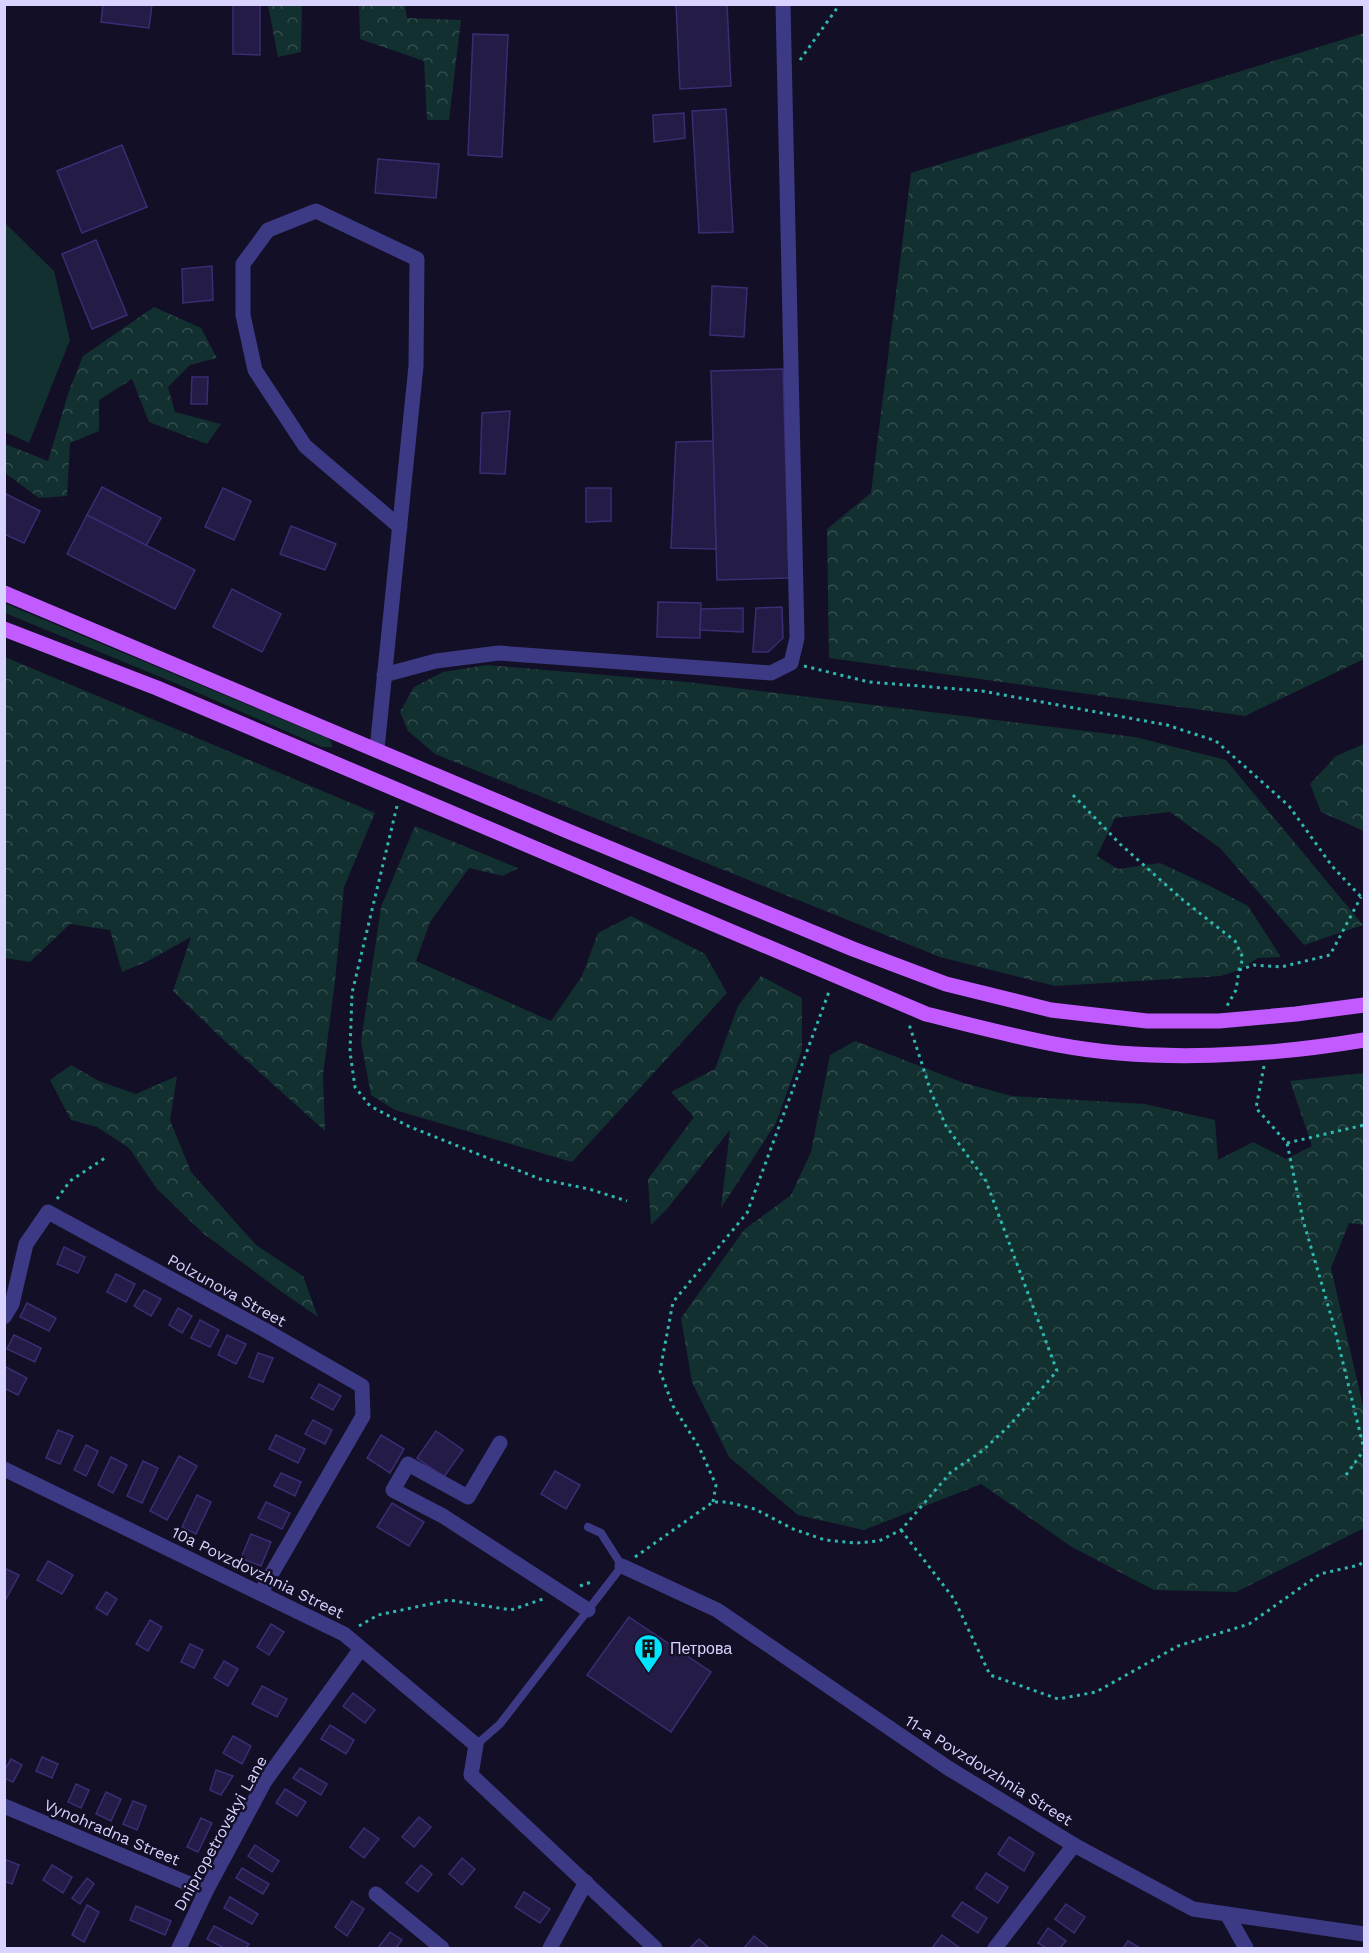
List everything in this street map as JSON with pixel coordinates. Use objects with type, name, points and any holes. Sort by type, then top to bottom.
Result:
[{"type":"main road","points":[[4,593],[853,949],[946,984],[1052,1010],[1147,1021],[1219,1021],[1365,1005]]},
{"type":"main road","points":[[4,629],[157,688],[926,1014],[1061,1046],[1156,1056],[1267,1052],[1365,1040]]},
{"type":"street","points":[[384,675],[436,661],[499,653],[771,674],[791,663],[797,638],[783,4]]},
{"type":"street","points":[[377,749],[384,675],[400,527],[416,366],[417,259],[316,211],[268,230],[243,264],[243,315],[255,370],[305,446],[400,527]]},
{"type":"street","points":[[4,1317],[12,1304],[27,1244],[48,1212]]},
{"type":"street","name":"Polzunova Street","points":[[48,1212],[263,1329],[362,1386],[363,1416],[261,1592]]},
{"type":"street","points":[[500,1443],[468,1497],[408,1464],[393,1490],[443,1516],[588,1610]]},
{"type":"street","name":"10a Povzdovzhnia Street","points":[[4,1469],[344,1634],[360,1650],[476,1745]]},
{"type":"street","name":"11-a Povzdovzhnia Street","points":[[622,1566],[717,1610],[948,1768],[1074,1845],[1193,1909],[1365,1934]]},
{"type":"street","name":"Dnipropetrovskyi Lane","points":[[179,1948],[206,1891],[266,1781],[360,1650]]},
{"type":"street","points":[[476,1745],[471,1774],[655,1948]]},
{"type":"street","name":"Vynohradna Street","points":[[4,1806],[206,1891]]},
{"type":"street","points":[[995,1948],[1074,1845]]},
{"type":"street","points":[[549,1948],[586,1882]]},
{"type":"street","points":[[376,1894],[442,1948]]},
{"type":"street","points":[[1227,1914],[1246,1948]]},
{"type":"lane","points":[[476,1745],[500,1724],[622,1566],[601,1533],[588,1527]]},
{"type":"path","points":[[785,81],[840,4]]},
{"type":"path","points":[[791,663],[868,682],[982,692],[1167,725],[1216,741],[1288,806],[1332,866],[1363,898],[1330,955],[1281,967],[1254,965],[1239,970]]},
{"type":"path","points":[[400,792],[352,993],[350,1052],[355,1087],[370,1106],[408,1126],[540,1179],[589,1189],[627,1201]]},
{"type":"path","points":[[1073,795],[1120,844],[1183,900],[1235,941],[1243,958],[1236,990],[1219,1021]]},
{"type":"path","points":[[713,1502],[716,1485],[699,1446],[673,1406],[660,1371],[674,1302],[747,1213],[835,976]]},
{"type":"path","points":[[573,1589],[604,1578],[713,1502],[727,1502],[755,1509],[792,1529],[825,1540],[856,1544],[879,1540],[901,1530],[951,1472],[982,1451],[1010,1426],[1057,1371],[986,1181],[946,1126],[931,1092],[903,1005]]},
{"type":"path","points":[[1267,1052],[1256,1108],[1287,1143],[1303,1220],[1334,1326],[1365,1450],[1346,1475]]},
{"type":"path","points":[[1287,1143],[1365,1125]]},
{"type":"path","points":[[48,1212],[70,1180],[105,1158]]},
{"type":"path","points":[[901,1530],[954,1599],[990,1675],[1058,1699],[1096,1692],[1178,1646],[1249,1624],[1320,1574],[1359,1565],[1365,1561]]},
{"type":"path","points":[[344,1634],[378,1615],[449,1600],[510,1610],[552,1596]]},
{"type":"green space","points":[[268,5],[302,5],[301,52],[278,57]]},
{"type":"green space","points":[[359,5],[405,5],[407,18],[461,20],[449,120],[427,120],[424,61],[360,39]]},
{"type":"green space","points":[[1364,33],[1364,659],[1245,716],[829,658],[827,529],[871,493],[911,173]]},
{"type":"green space","points":[[5,223],[54,271],[70,340],[29,443],[5,432]]},
{"type":"green space","points":[[154,307],[201,328],[217,358],[190,365],[168,387],[175,412],[221,424],[207,444],[149,422],[132,379],[99,400],[99,431],[70,443],[67,496],[39,498],[5,473],[5,444],[48,461],[69,391],[83,356]]},
{"type":"green space","points":[[4,603],[327,738],[331,741],[332,747],[322,747],[5,613]]},
{"type":"green space","points":[[5,657],[375,813],[344,887],[323,1075],[325,1131],[173,991],[191,937],[148,961],[122,972],[110,930],[70,924],[30,962],[5,958]]},
{"type":"green space","points":[[487,665],[687,682],[1135,737],[1226,760],[1363,925],[1304,945],[1220,848],[1170,812],[1115,818],[1097,856],[1118,869],[1160,863],[1248,906],[1281,957],[1258,958],[1239,970],[1221,976],[1055,986],[940,957],[435,754],[408,731],[400,712],[414,687],[443,672]]},
{"type":"green space","points":[[1364,744],[1364,831],[1321,812],[1310,784],[1336,756]]},
{"type":"green space","points":[[415,826],[518,868],[503,876],[469,868],[430,922],[416,961],[551,1021],[582,976],[598,933],[631,916],[705,954],[727,993],[572,1162],[395,1110],[371,1095],[361,1042],[381,907]]},
{"type":"green space","points":[[761,976],[802,998],[802,1050],[776,1123],[721,1208],[730,1130],[667,1209],[651,1225],[648,1179],[694,1117],[671,1092],[715,1069],[738,1006]]},
{"type":"green space","points":[[855,1041],[964,1083],[1012,1096],[1145,1104],[1215,1120],[1218,1160],[1253,1142],[1286,1159],[1312,1146],[1290,1081],[1364,1073],[1364,1225],[1349,1223],[1331,1268],[1364,1410],[1364,1528],[1236,1592],[1154,1590],[1072,1547],[981,1484],[864,1530],[798,1515],[729,1457],[692,1382],[681,1318],[744,1230],[791,1195],[811,1152],[830,1055]]},
{"type":"green space","points":[[71,1065],[99,1081],[136,1094],[177,1076],[170,1120],[191,1172],[256,1245],[303,1276],[318,1317],[204,1234],[157,1189],[129,1148],[97,1127],[71,1120],[50,1080]]},
{"type":"building","points":[[103,4],[152,4],[149,28],[101,22]]},
{"type":"building","points":[[233,4],[260,4],[260,55],[233,54]]},
{"type":"building","points":[[676,4],[727,4],[731,86],[680,89]]},
{"type":"building","points":[[473,34],[508,35],[502,157],[468,155]]},
{"type":"building","points":[[726,109],[733,232],[699,233],[692,111]]},
{"type":"building","points":[[684,113],[685,138],[654,142],[653,115]]},
{"type":"building","points":[[122,145],[147,207],[82,233],[57,171]]},
{"type":"building","points":[[378,159],[439,164],[436,198],[375,193]]},
{"type":"building","points":[[96,240],[127,315],[92,329],[62,254]]},
{"type":"building","points":[[212,266],[213,300],[183,303],[182,269]]},
{"type":"building","points":[[712,286],[747,288],[744,337],[710,335]]},
{"type":"building","points":[[783,369],[789,578],[717,580],[711,371]]},
{"type":"building","points":[[192,377],[208,377],[207,404],[191,404]]},
{"type":"building","points":[[510,411],[505,474],[480,473],[482,413]]},
{"type":"building","points":[[713,441],[716,549],[671,548],[676,442]]},
{"type":"building","points":[[102,487],[161,518],[146,546],[87,515]]},
{"type":"building","points":[[223,488],[251,501],[234,540],[205,527]]},
{"type":"building","points":[[586,488],[611,488],[611,521],[586,522]]},
{"type":"building","points":[[4,493],[40,511],[24,543],[4,534]]},
{"type":"building","points":[[87,515],[195,570],[175,609],[67,554]]},
{"type":"building","points":[[291,526],[336,544],[325,570],[280,554]]},
{"type":"building","points":[[232,589],[281,614],[262,652],[213,627]]},
{"type":"building","points":[[658,602],[701,603],[700,638],[657,637]]},
{"type":"building","points":[[782,607],[783,638],[768,652],[753,652],[756,608]]},
{"type":"building","points":[[743,608],[743,632],[700,630],[701,609]]},
{"type":"building","points":[[64,1247],[85,1257],[78,1273],[57,1264]]},
{"type":"building","points":[[116,1274],[135,1284],[126,1302],[107,1292]]},
{"type":"building","points":[[144,1290],[161,1299],[151,1316],[134,1306]]},
{"type":"building","points":[[27,1303],[56,1318],[49,1331],[20,1317]]},
{"type":"building","points":[[178,1308],[192,1316],[182,1333],[169,1325]]},
{"type":"building","points":[[200,1320],[219,1330],[210,1347],[191,1338]]},
{"type":"building","points":[[14,1335],[41,1348],[35,1362],[7,1349]]},
{"type":"building","points":[[227,1335],[246,1344],[236,1364],[218,1355]]},
{"type":"building","points":[[258,1353],[273,1358],[263,1382],[249,1377]]},
{"type":"building","points":[[4,1366],[27,1378],[18,1395],[4,1388]]},
{"type":"building","points":[[319,1384],[341,1396],[333,1410],[311,1398]]},
{"type":"building","points":[[313,1420],[332,1430],[325,1444],[305,1434]]},
{"type":"building","points":[[58,1430],[73,1436],[60,1464],[46,1458]]},
{"type":"building","points":[[436,1431],[463,1450],[444,1477],[417,1458]]},
{"type":"building","points":[[276,1435],[305,1449],[298,1463],[269,1449]]},
{"type":"building","points":[[381,1435],[404,1449],[390,1473],[367,1458]]},
{"type":"building","points":[[86,1445],[98,1451],[86,1476],[74,1470]]},
{"type":"building","points":[[179,1456],[197,1466],[167,1520],[150,1511]]},
{"type":"building","points":[[111,1457],[127,1465],[113,1493],[98,1485]]},
{"type":"building","points":[[143,1461],[158,1468],[142,1503],[127,1496]]},
{"type":"building","points":[[555,1471],[580,1485],[566,1509],[541,1494]]},
{"type":"building","points":[[281,1473],[301,1482],[295,1496],[274,1486]]},
{"type":"building","points":[[197,1495],[211,1502],[196,1534],[182,1527]]},
{"type":"building","points":[[266,1502],[290,1513],[282,1529],[258,1518]]},
{"type":"building","points":[[392,1503],[424,1522],[409,1546],[377,1527]]},
{"type":"building","points":[[251,1534],[271,1542],[261,1566],[241,1558]]},
{"type":"building","points":[[48,1561],[73,1575],[62,1594],[37,1580]]},
{"type":"building","points":[[4,1568],[19,1575],[6,1599],[4,1598]]},
{"type":"building","points":[[106,1592],[117,1599],[107,1615],[96,1608]]},
{"type":"building","name":"Петрова","points":[[629,1617],[711,1672],[671,1732],[587,1675]]},
{"type":"building","points":[[150,1620],[162,1627],[148,1651],[136,1644]]},
{"type":"building","points":[[271,1624],[284,1632],[269,1655],[257,1647]]},
{"type":"building","points":[[190,1644],[203,1650],[194,1668],[181,1662]]},
{"type":"building","points":[[224,1661],[238,1669],[228,1686],[214,1678]]},
{"type":"building","points":[[262,1686],[287,1699],[277,1717],[252,1704]]},
{"type":"building","points":[[353,1693],[375,1710],[365,1723],[343,1706]]},
{"type":"building","points":[[330,1725],[354,1740],[346,1754],[321,1739]]},
{"type":"building","points":[[233,1736],[251,1746],[242,1764],[223,1753]]},
{"type":"building","points":[[42,1757],[58,1764],[52,1778],[36,1771]]},
{"type":"building","points":[[11,1759],[22,1765],[13,1782],[4,1778],[4,1771]]},
{"type":"building","points":[[300,1768],[327,1784],[321,1795],[293,1778]]},
{"type":"building","points":[[216,1770],[233,1776],[221,1795],[210,1790]]},
{"type":"building","points":[[76,1784],[89,1790],[81,1808],[68,1802]]},
{"type":"building","points":[[285,1789],[306,1802],[297,1816],[276,1803]]},
{"type":"building","points":[[106,1792],[121,1799],[111,1821],[96,1814]]},
{"type":"building","points":[[133,1801],[146,1806],[137,1830],[123,1824]]},
{"type":"building","points":[[419,1817],[431,1827],[414,1847],[402,1837]]},
{"type":"building","points":[[201,1818],[212,1823],[198,1852],[187,1847]]},
{"type":"building","points":[[364,1828],[379,1839],[364,1858],[350,1847]]},
{"type":"building","points":[[1009,1837],[1034,1853],[1024,1871],[998,1854]]},
{"type":"building","points":[[255,1845],[279,1861],[272,1872],[248,1856]]},
{"type":"building","points":[[462,1858],[475,1869],[462,1885],[449,1874]]},
{"type":"building","points":[[4,1859],[19,1865],[12,1884],[4,1881]]},
{"type":"building","points":[[52,1865],[72,1877],[63,1893],[43,1880]]},
{"type":"building","points":[[421,1865],[432,1874],[418,1892],[406,1883]]},
{"type":"building","points":[[242,1868],[269,1884],[263,1894],[236,1878]]},
{"type":"building","points":[[986,1873],[1008,1887],[998,1903],[976,1888]]},
{"type":"building","points":[[87,1878],[94,1884],[80,1904],[72,1898]]},
{"type":"building","points":[[524,1892],[550,1909],[540,1923],[515,1907]]},
{"type":"building","points":[[230,1897],[258,1914],[252,1924],[224,1908]]},
{"type":"building","points":[[352,1901],[364,1909],[347,1936],[335,1927]]},
{"type":"building","points":[[962,1902],[987,1918],[978,1933],[952,1916]]},
{"type":"building","points":[[1066,1904],[1085,1917],[1074,1933],[1055,1919]]},
{"type":"building","points":[[87,1905],[99,1912],[84,1942],[72,1935]]},
{"type":"building","points":[[136,1906],[171,1921],[165,1935],[130,1920]]},
{"type":"building","points":[[214,1926],[249,1944],[246,1948],[224,1948],[207,1939]]},
{"type":"building","points":[[1048,1928],[1066,1941],[1060,1948],[1046,1948],[1038,1943]]},
{"type":"building","points":[[390,1932],[402,1940],[396,1948],[378,1948]]},
{"type":"building","points":[[942,1935],[960,1948],[932,1948]]},
{"type":"building","points":[[754,1936],[769,1948],[744,1948]]},
{"type":"building","points":[[699,1939],[709,1948],[690,1948]]},
{"type":"building","points":[[1128,1941],[1140,1948],[1123,1948]]},
{"type":"place","name":"Петрова","points":[[649,1674]]}]
